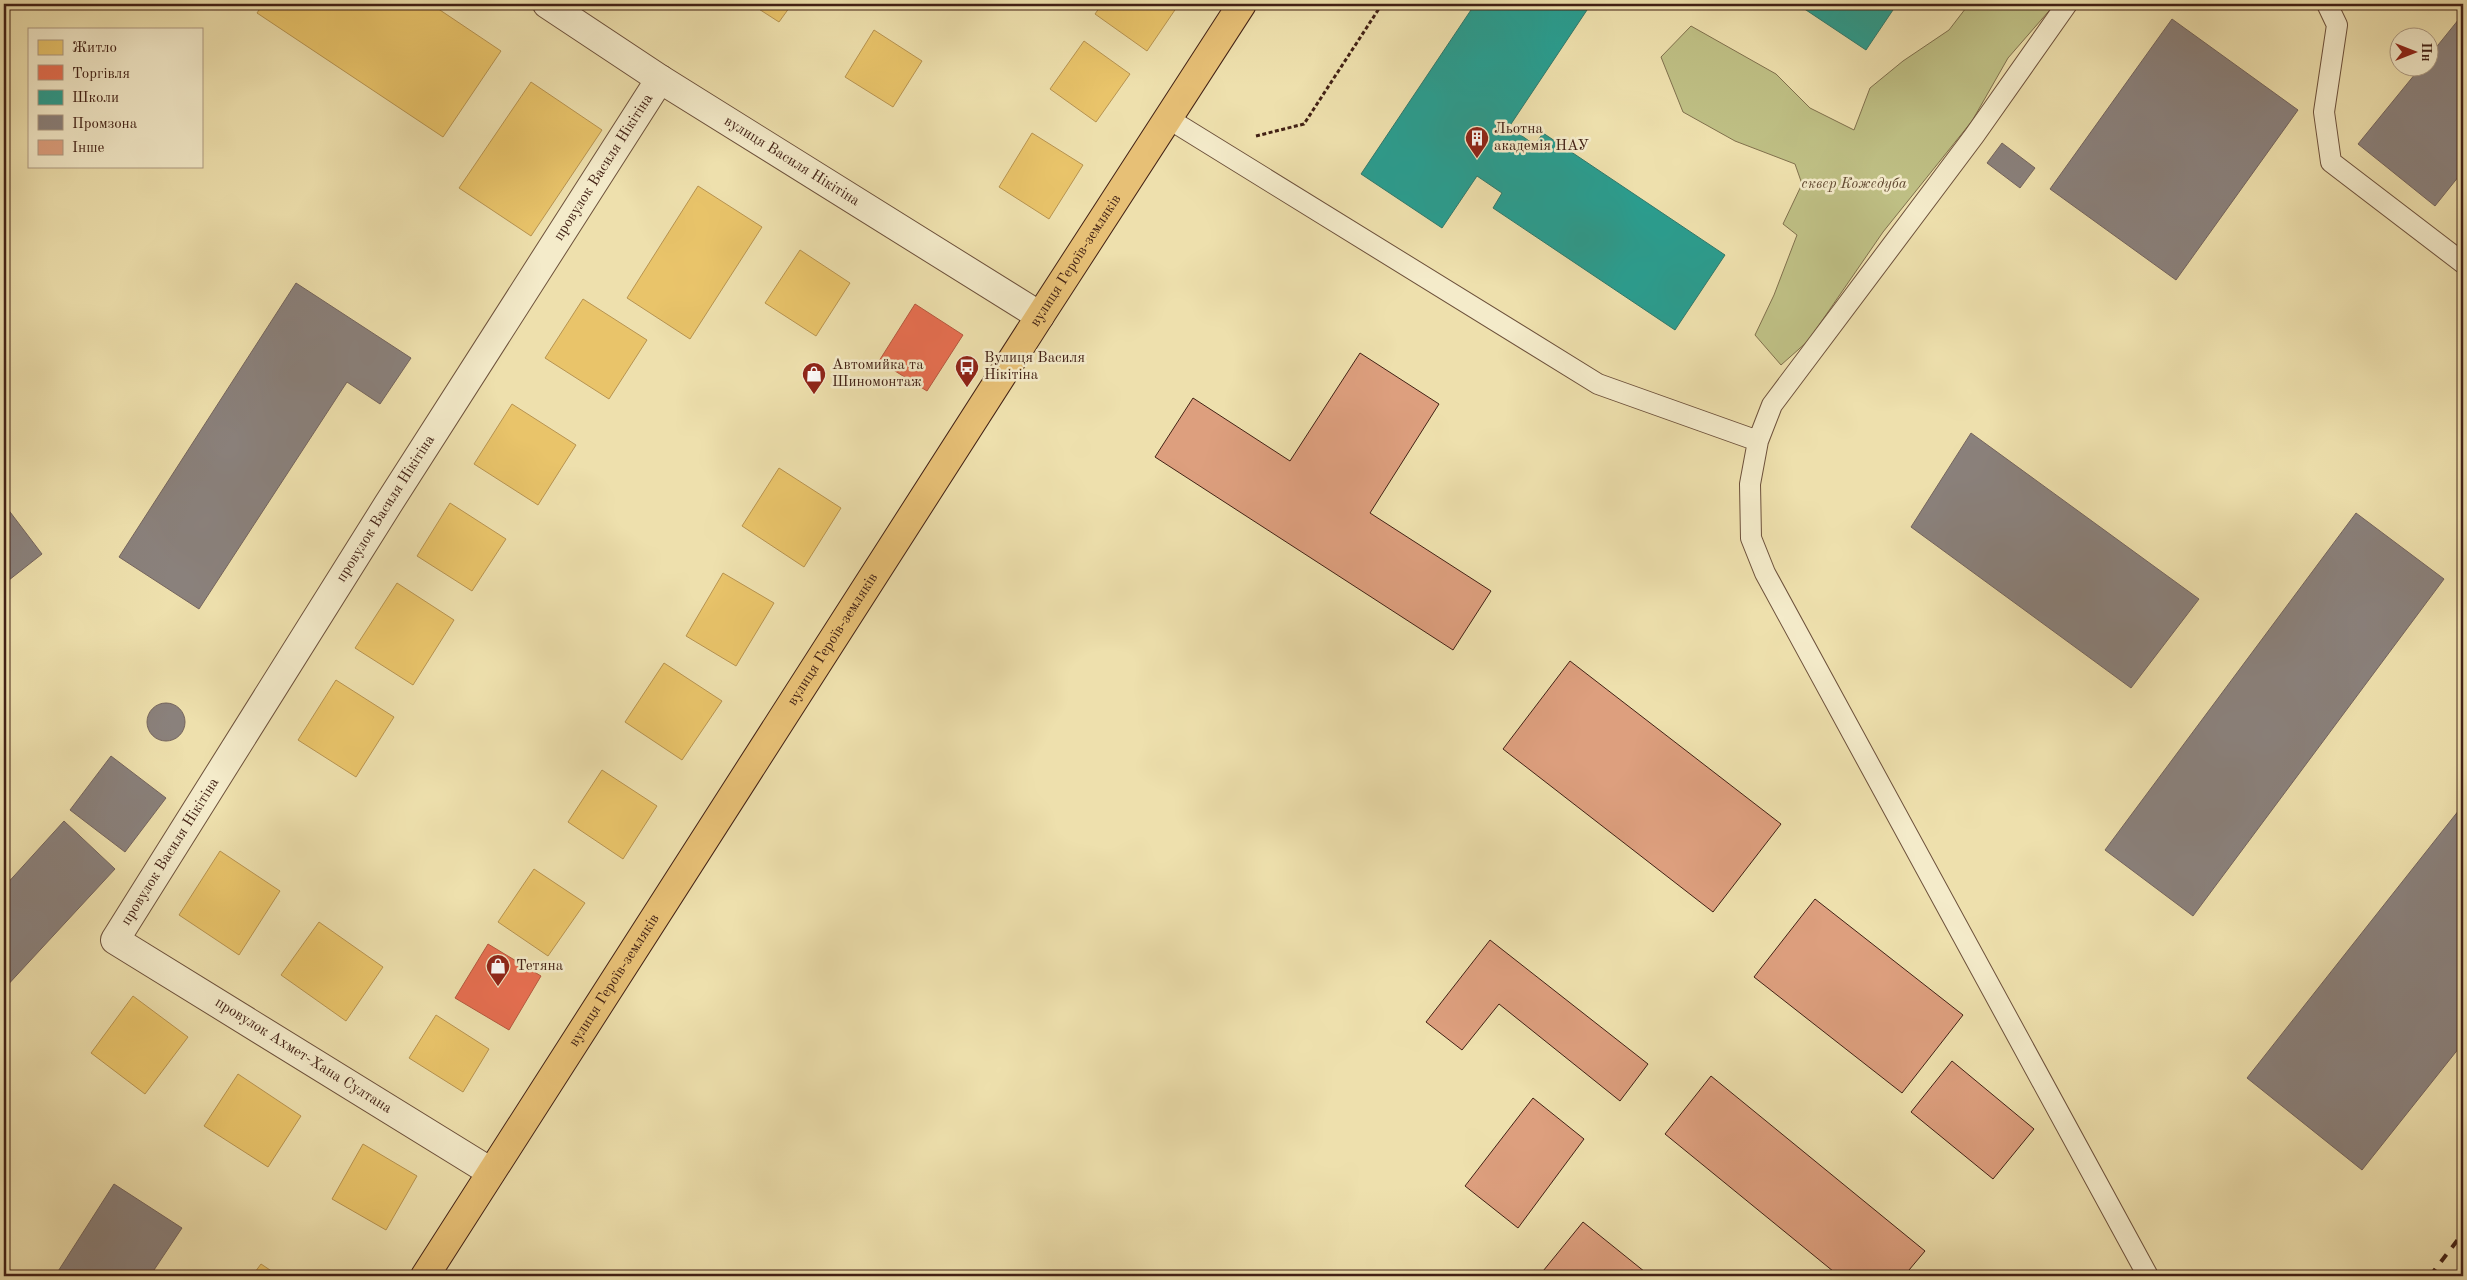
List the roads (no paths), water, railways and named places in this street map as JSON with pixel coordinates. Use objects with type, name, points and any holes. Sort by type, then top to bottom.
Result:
[{"type":"main road","name":"вулиця Героїв-земляків","points":[[425,1276],[1242,4]]},
{"type":"street","name":"вулиця Василя Нікітіна","points":[[547,4],[660,79],[1040,316]]},
{"type":"street","name":"провулок Василя Нікітіна","points":[[115,940],[387,506],[660,79]]},
{"type":"street","name":"провулок Ахмет-Хана Султана","points":[[115,940],[491,1172]]},
{"type":"lane","points":[[2067,4],[1974,136],[1772,405],[1758,441],[1750,484],[1751,538],[1765,573],[2148,1276]]},
{"type":"lane","points":[[2327,4],[2336,25],[2324,112],[2331,162],[2463,263]]},
{"type":"lane","points":[[1169,119],[1598,384],[1758,441]]},
{"type":"railway","points":[[2430,1276],[2463,1233]]},
{"type":"place","name":"Льотна академія НАУ","points":[[1477,159]]},
{"type":"place","name":"Вулиця Василя Нікітіна","points":[[967,388]]},
{"type":"place","name":"Автомийка та Шиномонтаж","points":[[814,395]]},
{"type":"place","name":"Тетяна","points":[[498,987]]},
{"type":"park label","name":"сквер Кожедуба","points":[[1854,184]]}]
